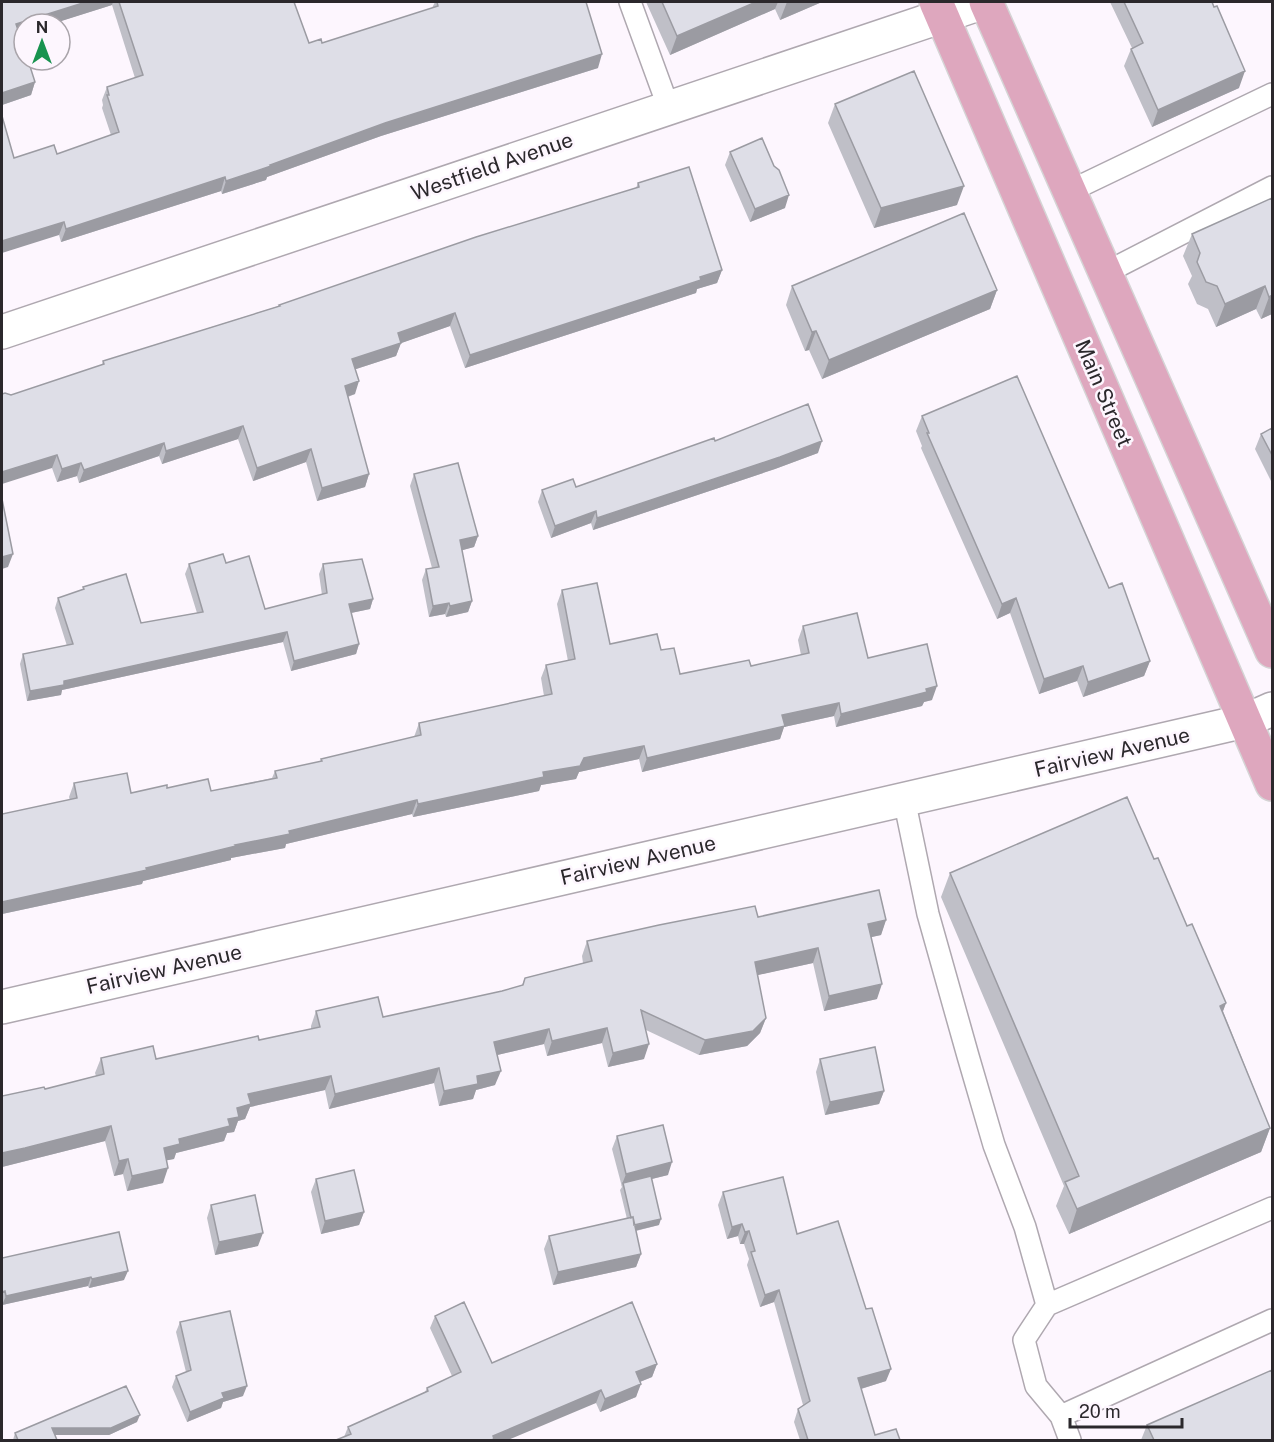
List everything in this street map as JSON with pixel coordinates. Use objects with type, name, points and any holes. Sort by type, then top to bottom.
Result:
[{"type":"main road","points":[[985,2],[1272,651]]},
{"type":"main road","name":"Main Street","points":[[939,9],[1259,715],[1272,784]]},
{"type":"street","name":"Westfield Avenue","points":[[2,332],[668,106],[939,9],[985,2]]},
{"type":"street","name":"Fairview Avenue","points":[[2,1007],[1259,715]]},
{"type":"lane","points":[[630,2],[668,106]]},
{"type":"lane","points":[[1070,191],[1272,94]]},
{"type":"lane","points":[[1105,273],[1272,187]]},
{"type":"lane","points":[[904,799],[931,925],[994,1145],[1025,1227],[1029,1248],[1047,1305]]},
{"type":"lane","points":[[1070,1440],[1061,1416],[1036,1386],[1024,1340],[1047,1305],[1272,1208]]},
{"type":"lane","points":[[1061,1416],[1272,1320]]},
{"type":"building","points":[[2,2],[86,2],[54,12],[12,12],[12,72],[32,72],[35,82],[2,93]]},
{"type":"building","points":[[119,2],[294,2],[309,43],[321,39],[322,43],[438,6],[437,2],[586,2],[602,54],[385,123],[226,181],[225,177],[66,229],[64,222],[2,241],[2,116],[14,158],[54,145],[57,154],[119,132],[107,95],[109,95],[107,87],[143,75]]},
{"type":"building","points":[[662,2],[756,2],[677,36]]},
{"type":"building","points":[[1124,2],[1212,2],[1214,7],[1217,6],[1245,71],[1158,110],[1131,49],[1143,43]]},
{"type":"building","points":[[914,71],[964,186],[881,208],[835,104]]},
{"type":"building","points":[[762,138],[789,195],[755,209],[730,152]]},
{"type":"building","points":[[689,167],[722,270],[700,277],[701,280],[470,355],[455,313],[398,333],[401,343],[352,359],[359,381],[345,386],[369,474],[322,488],[311,449],[257,468],[243,426],[166,451],[164,443],[84,470],[81,463],[62,469],[57,455],[2,472],[2,394],[11,395],[104,364],[103,361],[280,306],[476,237],[639,187],[638,183]]},
{"type":"building","points":[[1272,198],[1272,295],[1269,297],[1265,286],[1225,304],[1217,286],[1206,282],[1197,262],[1200,253],[1192,234]]},
{"type":"building","points":[[964,213],[997,290],[829,360],[816,331],[812,332],[792,286]]},
{"type":"building","points":[[1017,376],[1109,588],[1122,583],[1150,661],[1088,682],[1083,666],[1044,679],[1016,598],[1002,604],[927,433],[929,433],[922,416]]},
{"type":"building","points":[[808,404],[822,441],[597,518],[596,511],[555,526],[542,490],[573,479],[576,487],[714,438],[715,441]]},
{"type":"building","points":[[1272,428],[1272,455],[1261,434]]},
{"type":"building","points":[[458,463],[478,536],[460,540],[472,601],[450,606],[449,603],[433,606],[426,569],[439,567],[414,474]]},
{"type":"building","points":[[2,499],[13,554],[2,557]]},
{"type":"building","points":[[223,554],[226,563],[249,556],[265,609],[327,593],[323,564],[362,559],[373,599],[349,604],[359,644],[294,661],[287,632],[64,681],[64,685],[30,691],[23,654],[73,644],[58,598],[84,589],[83,587],[126,574],[141,623],[203,612],[189,564]]},
{"type":"building","points":[[597,583],[610,644],[657,634],[661,650],[674,648],[680,674],[749,660],[751,666],[809,653],[803,626],[857,613],[868,658],[927,644],[937,686],[926,689],[927,692],[841,714],[839,703],[782,715],[785,726],[647,758],[644,746],[584,758],[580,766],[543,772],[544,777],[418,804],[417,800],[289,831],[290,834],[235,845],[146,868],[147,870],[2,902],[2,814],[77,798],[74,783],[127,773],[131,793],[208,779],[211,791],[277,778],[275,771],[421,735],[419,723],[552,694],[546,665],[575,659],[562,590]]},
{"type":"building","points":[[1127,797],[1154,859],[1158,858],[1187,926],[1192,924],[1226,1003],[1220,1006],[1270,1128],[1077,1209],[1065,1182],[1079,1176],[950,873]]},
{"type":"building","points":[[879,890],[886,920],[868,924],[882,984],[829,996],[818,948],[755,962],[766,1018],[753,1031],[705,1040],[641,1010],[649,1044],[613,1053],[607,1028],[552,1041],[549,1029],[494,1042],[501,1071],[477,1076],[478,1084],[444,1091],[439,1068],[335,1094],[331,1076],[248,1094],[251,1104],[237,1108],[239,1117],[228,1119],[230,1126],[179,1139],[180,1144],[164,1148],[168,1168],[132,1176],[128,1159],[119,1161],[111,1126],[2,1153],[2,1096],[44,1087],[45,1089],[104,1074],[101,1058],[153,1046],[156,1059],[258,1036],[259,1040],[320,1027],[316,1011],[378,997],[383,1017],[502,991],[523,985],[525,978],[592,961],[587,941],[755,906],[758,917]]},
{"type":"building","points":[[875,1047],[884,1091],[830,1102],[820,1059]]},
{"type":"building","points":[[663,1125],[672,1162],[626,1174],[617,1136]]},
{"type":"building","points":[[354,1170],[364,1212],[325,1221],[316,1179]]},
{"type":"building","points":[[651,1176],[661,1219],[634,1225],[623,1183]]},
{"type":"building","points":[[783,1177],[797,1234],[838,1221],[866,1309],[872,1308],[891,1369],[858,1378],[875,1435],[896,1429],[900,1440],[808,1440],[798,1409],[810,1401],[779,1290],[765,1295],[751,1252],[755,1251],[749,1231],[745,1232],[742,1224],[732,1227],[723,1192]]},
{"type":"building","points":[[255,1195],[263,1233],[219,1242],[211,1205]]},
{"type":"building","points":[[633,1217],[641,1254],[558,1272],[549,1236]]},
{"type":"building","points":[[119,1232],[128,1271],[6,1296],[5,1291],[2,1292],[2,1258]]},
{"type":"building","points":[[464,1302],[492,1363],[632,1302],[657,1364],[636,1372],[641,1384],[605,1399],[601,1390],[493,1436],[494,1439],[491,1440],[336,1440],[351,1434],[348,1427],[428,1391],[427,1388],[461,1372],[435,1316]]},
{"type":"building","points":[[230,1311],[247,1386],[222,1393],[224,1398],[190,1412],[176,1376],[191,1370],[180,1322]]},
{"type":"building","points":[[1272,1370],[1272,1440],[1154,1440],[1147,1425]]},
{"type":"building","points":[[126,1386],[140,1415],[111,1428],[52,1428],[57,1440],[18,1440],[15,1433]]}]
